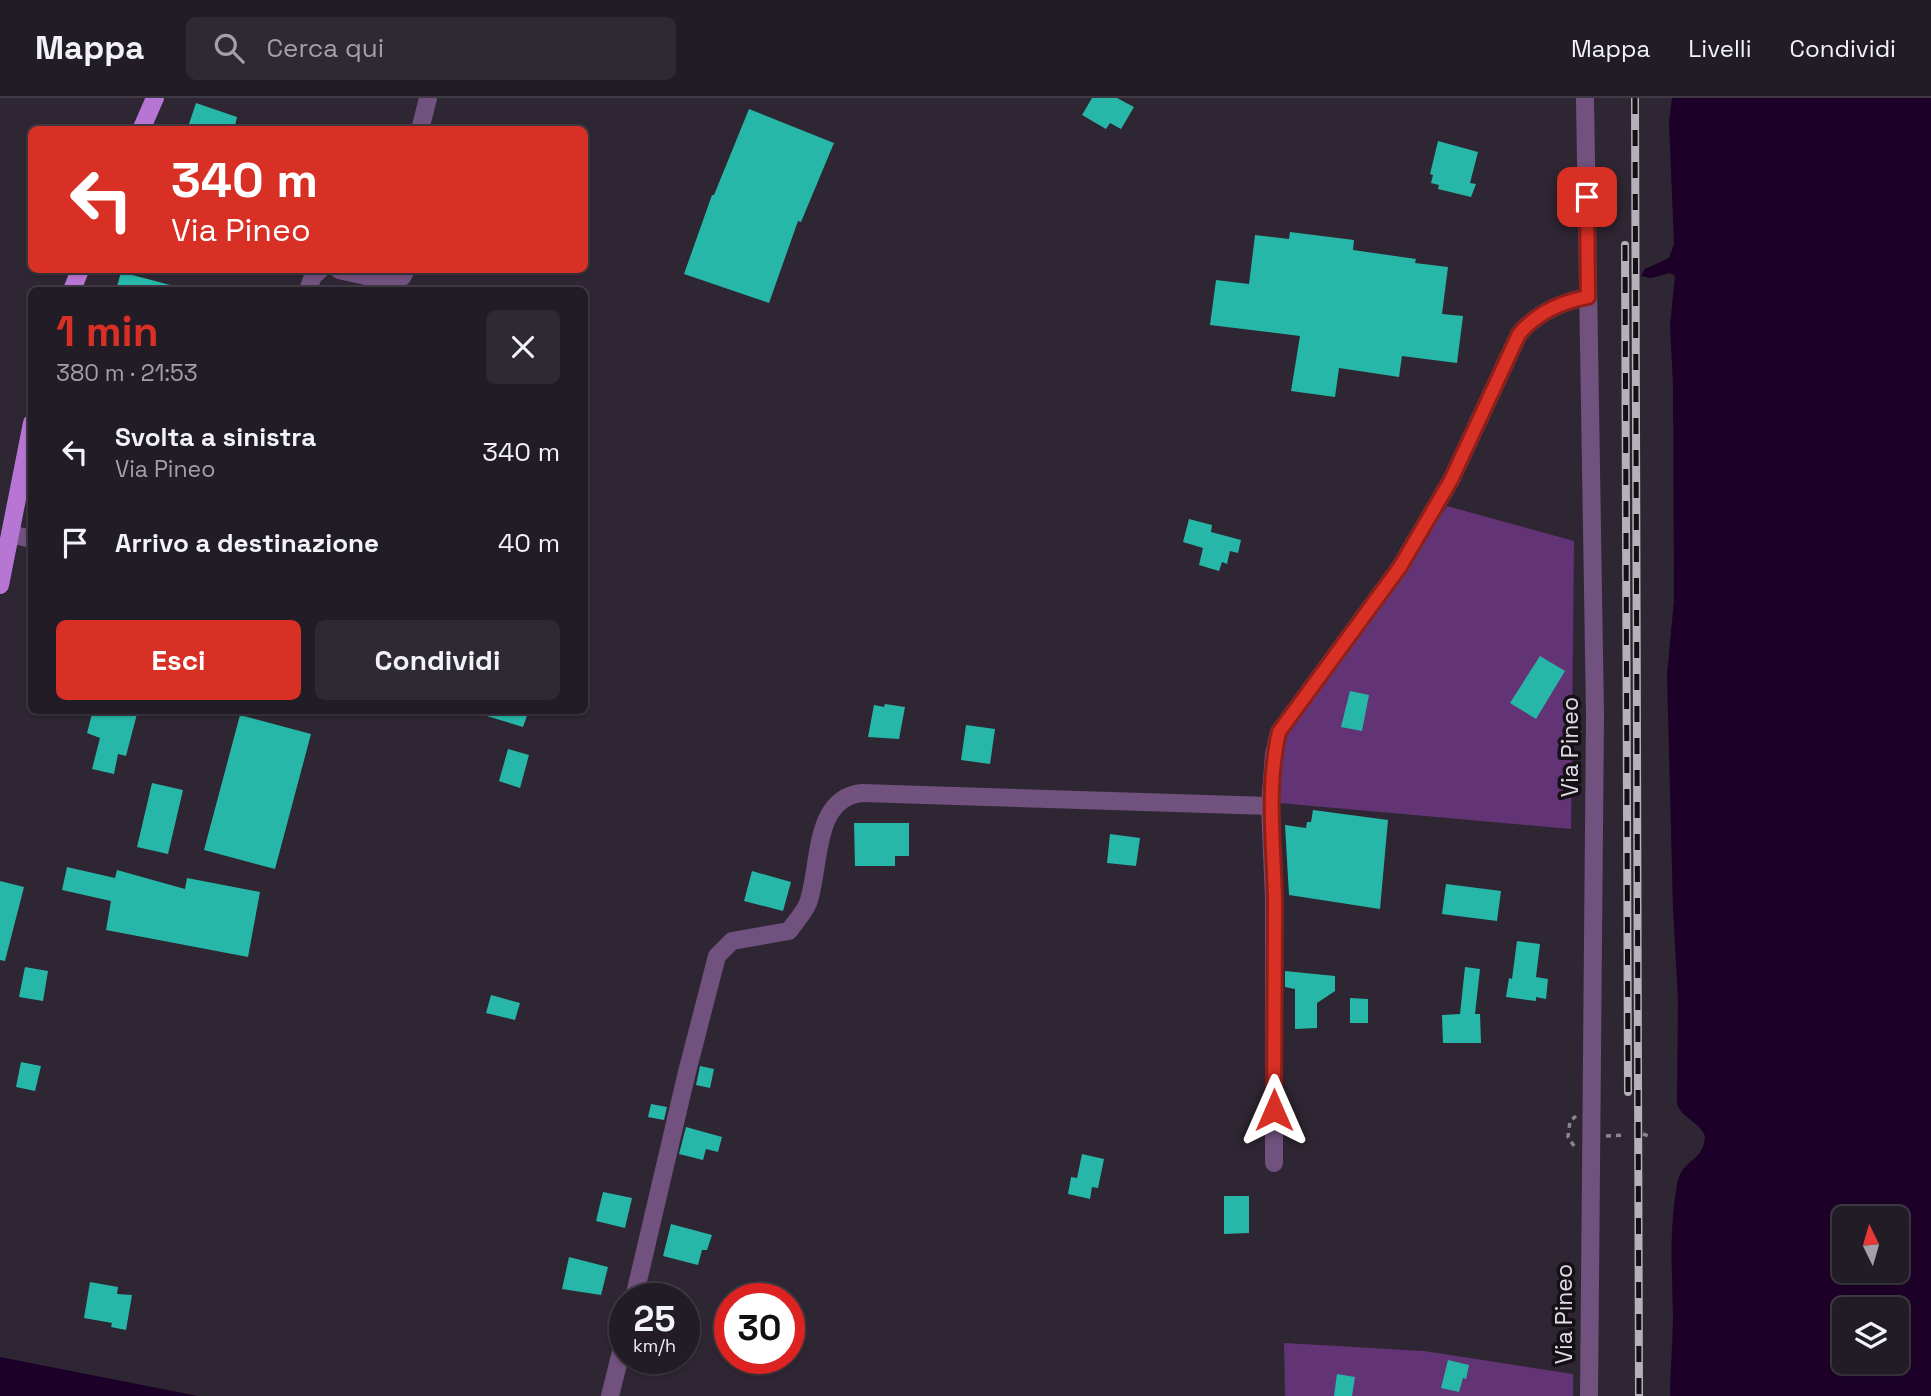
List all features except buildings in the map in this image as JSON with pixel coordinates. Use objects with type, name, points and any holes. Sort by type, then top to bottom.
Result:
[{"type":"main road","points":[[143,126],[155,98]]},
{"type":"main road","points":[[0,585],[28,443]]},
{"type":"street","points":[[421,126],[428,98]]},
{"type":"street","name":"Via Pineo","points":[[1585,98],[1595,715],[1589,1396]]},
{"type":"street","points":[[351,273],[387,282],[402,275]]},
{"type":"street","points":[[1274,1163],[1275,899],[1270,806],[1274,754],[1279,732],[1400,567],[1451,480],[1519,334],[1533,318],[1567,301],[1588,297]]},
{"type":"street","points":[[10,534],[28,538]]},
{"type":"street","points":[[638,1283],[717,956],[732,941],[789,930],[807,905],[828,813],[842,798],[862,793],[1270,806]]},
{"type":"street","points":[[610,1396],[616,1374]]},
{"type":"path","points":[[1643,1134],[1649,1136]]},
{"type":"shaded area","points":[[1672,98],[1931,98],[1931,1396],[1670,1396],[1674,1201],[1679,1176],[1701,1151],[1705,1136],[1677,1104],[1678,1001],[1667,675],[1674,600],[1673,385],[1670,325],[1675,276],[1670,273],[1651,278],[1641,276],[1645,269],[1669,258],[1674,244],[1669,122]]},
{"type":"shaded area","points":[[1447,506],[1574,541],[1571,829],[1279,803],[1282,747],[1294,723],[1414,557]]},
{"type":"shaded area","points":[[1284,1343],[1424,1351],[1573,1374],[1573,1396],[1285,1396]]},
{"type":"shaded area","points":[[0,1357],[198,1396],[0,1396]]},
{"type":"railway","points":[[1635,98],[1639,1396]]},
{"type":"railway","points":[[1625,245],[1628,1092]]},
{"type":"route","points":[[1274,1110],[1275,899],[1270,806],[1274,754],[1279,732],[1400,567],[1451,480],[1519,334],[1533,318],[1567,301],[1588,297],[1587,197]]}]
